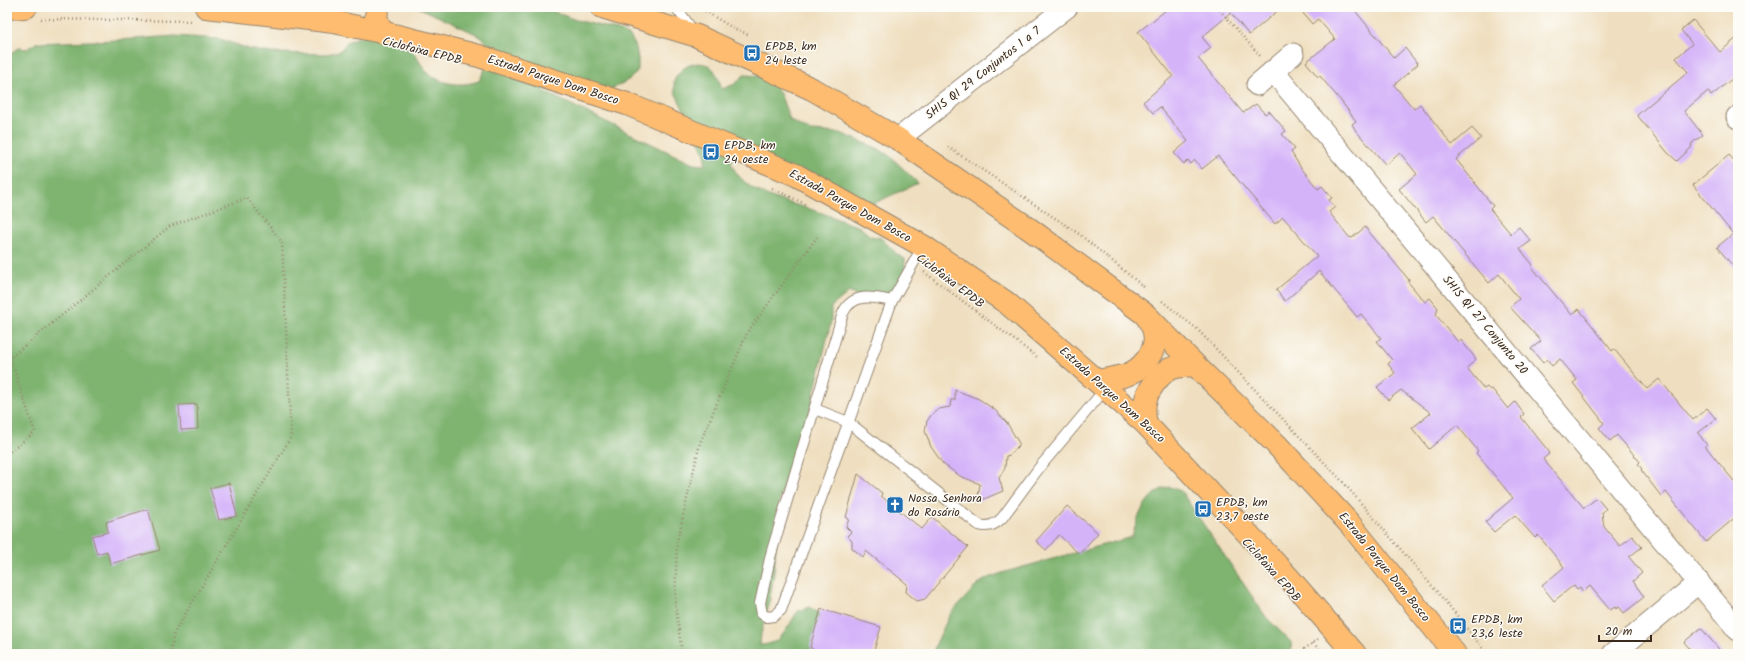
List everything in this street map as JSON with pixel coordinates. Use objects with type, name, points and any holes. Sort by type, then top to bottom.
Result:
[{"type":"main road","points":[[378,7],[376,16],[381,32]]},
{"type":"main road","name":"Estrada Parque Dom Bosco","points":[[602,7],[697,36],[812,90],[898,139],[1031,230],[1146,314],[1195,365],[1276,444],[1348,523],[1455,654]]},
{"type":"main road","points":[[7,8],[33,13]]},
{"type":"main road","name":"Estrada Parque Dom Bosco","points":[[203,14],[339,14],[381,32],[479,56],[627,104],[796,175],[918,256],[1007,303],[1102,384],[1146,424],[1288,577],[1354,654]]},
{"type":"main road","points":[[1102,384],[1135,371],[1149,356],[1155,341],[1154,331],[1146,314]]},
{"type":"main road","points":[[1146,424],[1144,404],[1150,389],[1159,378],[1171,368],[1195,365]]},
{"type":"street","name":"SHIS QI 29 Conjuntos 1 a 7","points":[[898,139],[1067,7]]},
{"type":"street","points":[[1257,85],[1293,54]]},
{"type":"street","name":"SHIS QI 27 Conjunto 20","points":[[1273,71],[1738,630]]},
{"type":"street","points":[[1613,654],[1698,581]]},
{"type":"lane","points":[[676,7],[697,36]]},
{"type":"lane","points":[[892,301],[864,296],[850,302],[845,308],[771,554],[760,603],[761,611],[764,616],[774,616],[781,610],[892,301],[918,256]]},
{"type":"lane","points":[[815,409],[848,422],[979,525],[990,526],[997,523],[1002,518],[1102,384]]},
{"type":"path","points":[[698,7],[738,31],[746,33],[749,38]]},
{"type":"path","points":[[1217,7],[1273,71]]},
{"type":"path","points":[[33,13],[203,14]]},
{"type":"path","points":[[765,184],[807,205]]},
{"type":"path","points":[[7,454],[35,432],[10,358],[170,226],[247,198],[282,242],[291,437],[174,633],[170,654]]},
{"type":"path","points":[[682,654],[675,602],[677,542],[700,443],[747,333],[817,237]]},
{"type":"path","name":"Ciclofaixa EPDB","points":[[918,256],[1039,358]]},
{"type":"path","points":[[1298,654],[1332,628]]},
{"type":"path","points":[[1313,643],[1324,654]]},
{"type":"green space","points":[[418,7],[542,7],[576,20],[621,31],[630,36],[636,47],[638,70],[630,79],[610,90],[539,79],[545,92],[693,164],[705,165],[705,154],[675,92],[674,82],[681,70],[695,63],[701,63],[706,64],[713,69],[718,77],[722,89],[735,84],[744,75],[760,76],[773,81],[781,96],[790,120],[811,131],[840,133],[879,149],[891,157],[918,183],[864,208],[739,154],[731,163],[737,174],[754,189],[776,199],[816,211],[860,227],[870,236],[881,238],[898,255],[905,259],[904,289],[892,301],[859,298],[849,292],[831,307],[831,322],[808,419],[794,452],[780,497],[774,572],[760,645],[774,642],[787,629],[798,611],[809,607],[819,613],[817,654],[7,654],[7,56],[18,48],[27,49],[36,43],[175,36],[220,39],[249,49],[271,53],[327,54],[340,51],[347,42],[372,32],[411,50],[425,70],[443,82],[465,84],[479,81],[486,67],[490,49],[485,40],[476,34]]},
{"type":"green space","points":[[1170,487],[1181,491],[1266,617],[1291,642],[1292,654],[933,654],[935,646],[950,614],[978,584],[988,578],[1005,572],[1132,537],[1140,513],[1149,499],[1162,489]]},
{"type":"building","points":[[1170,7],[1282,7],[1249,35],[1231,13],[1202,37],[1211,48],[1198,58],[1243,113],[1256,104],[1265,114],[1269,111],[1286,131],[1282,134],[1295,149],[1291,152],[1301,168],[1318,189],[1322,186],[1332,198],[1329,200],[1335,207],[1329,212],[1349,237],[1352,238],[1365,227],[1409,280],[1408,282],[1425,302],[1430,298],[1438,308],[1436,315],[1458,342],[1461,340],[1476,359],[1467,368],[1484,389],[1487,387],[1490,390],[1492,389],[1508,409],[1515,402],[1524,414],[1521,417],[1550,453],[1543,459],[1584,508],[1597,498],[1606,509],[1602,513],[1604,527],[1620,546],[1632,536],[1642,547],[1629,557],[1642,573],[1633,581],[1644,597],[1624,613],[1619,607],[1616,609],[1615,607],[1610,610],[1590,586],[1583,592],[1580,587],[1577,589],[1574,585],[1554,601],[1542,586],[1564,567],[1538,535],[1535,538],[1515,515],[1494,532],[1485,522],[1513,498],[1476,453],[1478,451],[1457,425],[1429,449],[1412,428],[1431,413],[1401,390],[1388,400],[1377,387],[1395,373],[1388,364],[1392,360],[1377,341],[1381,338],[1361,314],[1357,317],[1319,271],[1285,301],[1276,290],[1317,256],[1283,217],[1275,224],[1218,156],[1202,169],[1195,160],[1191,164],[1188,160],[1184,164],[1174,153],[1188,141],[1160,107],[1153,113],[1143,102],[1173,76],[1138,32]]},
{"type":"building","points":[[1298,7],[1352,7],[1394,58],[1405,48],[1418,64],[1394,85],[1414,109],[1420,104],[1452,145],[1472,128],[1481,138],[1456,159],[1493,206],[1490,209],[1511,234],[1519,227],[1531,241],[1520,249],[1533,265],[1531,266],[1572,315],[1579,309],[1612,351],[1614,349],[1647,389],[1659,379],[1693,420],[1707,408],[1716,419],[1698,433],[1707,445],[1705,446],[1738,486],[1738,515],[1706,542],[1666,492],[1661,496],[1641,470],[1642,469],[1638,464],[1640,462],[1617,435],[1610,441],[1599,428],[1604,423],[1573,383],[1577,380],[1560,359],[1552,366],[1547,359],[1543,363],[1531,349],[1541,341],[1510,307],[1519,299],[1499,274],[1489,283],[1433,216],[1426,222],[1399,189],[1417,174],[1400,153],[1386,165],[1356,131],[1352,124],[1356,121],[1341,101],[1306,62],[1335,39],[1318,19],[1312,24]]},
{"type":"building","points":[[1693,20],[1720,52],[1738,37],[1738,74],[1711,96],[1708,91],[1684,111],[1703,135],[1692,143],[1691,148],[1677,161],[1668,153],[1637,115],[1688,72],[1676,58],[1692,44],[1681,30]]},
{"type":"building","points":[[1729,155],[1738,165],[1738,272],[1717,247],[1733,234],[1693,185]]},
{"type":"building","points":[[955,390],[979,399],[995,410],[1007,423],[1020,445],[1010,455],[1006,456],[1005,468],[999,478],[1003,491],[977,502],[980,484],[960,476],[943,464],[931,447],[925,431],[927,421],[932,414],[939,409],[950,407],[951,400],[955,400]]},
{"type":"building","points":[[197,404],[198,429],[181,430],[179,405]]},
{"type":"building","points":[[858,474],[882,493],[881,496],[922,529],[932,517],[968,547],[925,599],[917,601],[906,592],[907,584],[866,551],[863,557],[852,548],[852,541],[847,536],[851,532],[846,527],[849,519],[846,517]]},
{"type":"building","points":[[229,483],[237,516],[219,520],[210,488]]},
{"type":"building","points":[[1067,506],[1098,533],[1079,554],[1059,535],[1046,550],[1036,541]]},
{"type":"building","points":[[148,509],[160,550],[110,564],[107,551],[97,554],[92,536],[108,532],[106,522]]},
{"type":"building","points":[[821,609],[881,627],[873,654],[810,654],[812,648],[810,647]]},
{"type":"building","points":[[1701,628],[1723,654],[1694,654],[1684,642]]},
{"type":"place","name":"EPDB, km 24 leste","points":[[752,53]]},
{"type":"place","name":"EPDB, km 24 oeste","points":[[711,152]]},
{"type":"place","name":"Nossa Senhora do Rosário","points":[[895,505]]},
{"type":"place","name":"EPDB, km 23,7 oeste","points":[[1203,509]]},
{"type":"place","name":"EPDB, km 23,6 leste","points":[[1458,626]]}]
